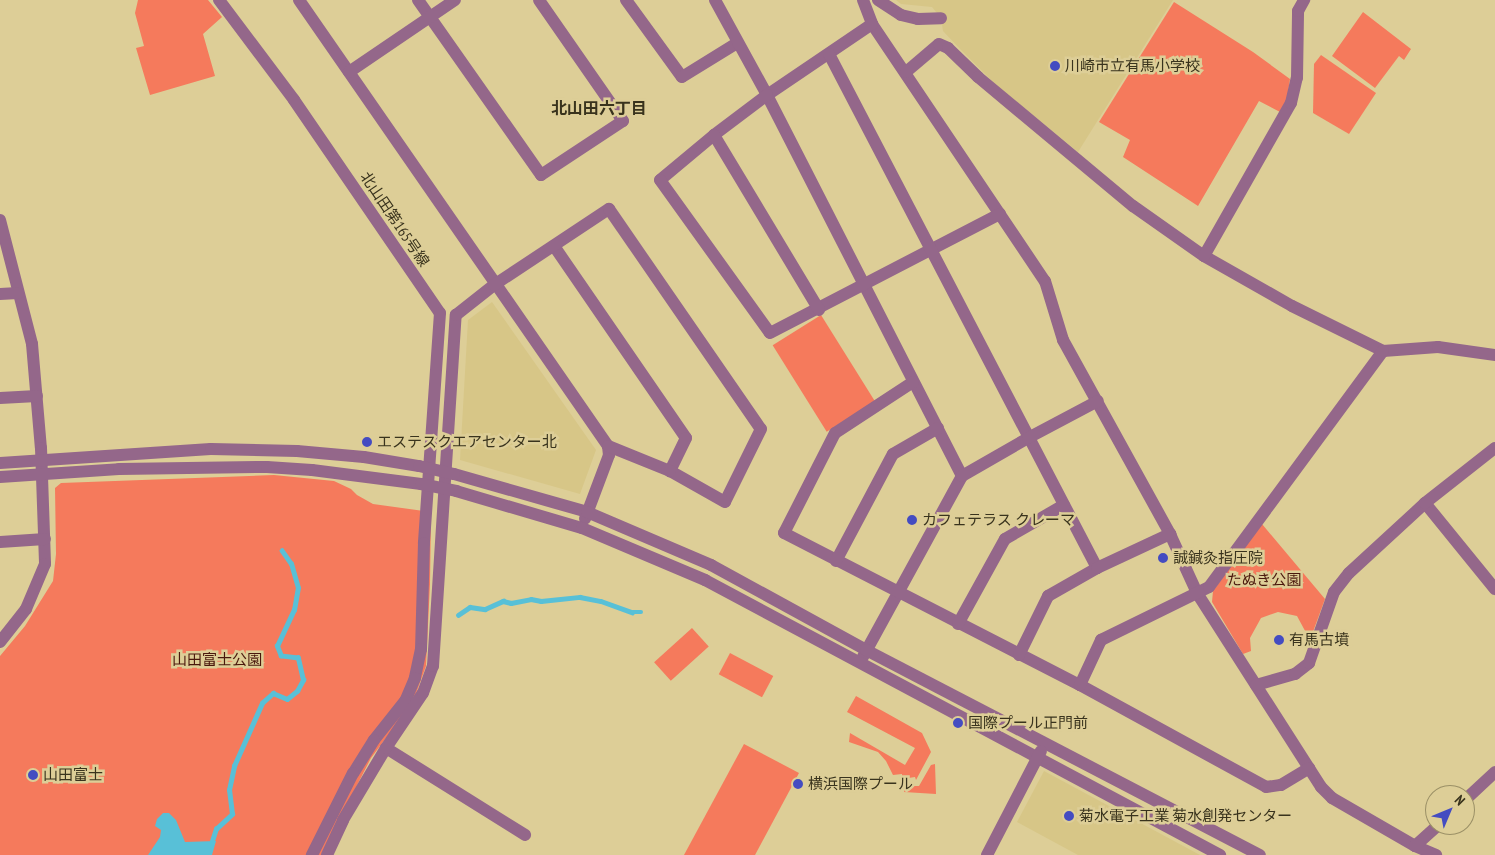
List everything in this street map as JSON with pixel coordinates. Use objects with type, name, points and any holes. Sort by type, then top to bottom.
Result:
[{"type":"street","name":"北山田第165号線","points":[[219,0],[294,100],[440,313],[425,487],[421,649],[415,678],[400,709],[374,740],[353,773],[312,855]]},
{"type":"street","points":[[299,0],[494,285],[608,446],[609,455],[582,528]]},
{"type":"street","points":[[418,0],[542,175],[623,121],[539,0]]},
{"type":"street","points":[[349,72],[455,0]]},
{"type":"street","points":[[626,0],[682,77],[737,43]]},
{"type":"street","points":[[715,0],[766,95],[962,476]]},
{"type":"street","points":[[863,0],[872,24],[906,72],[1044,281],[1063,340],[1170,534],[1197,593],[1309,768],[1332,798],[1415,846],[1436,855]]},
{"type":"street","points":[[878,0],[900,15],[918,19],[941,18]]},
{"type":"street","points":[[1204,256],[1291,103],[1297,78],[1298,11],[1304,0]]},
{"type":"street","points":[[872,24],[766,95],[660,180],[770,333],[819,310],[1000,214]]},
{"type":"street","points":[[906,72],[938,44],[948,48],[978,77],[1133,206],[1204,256],[1292,306],[1383,351],[1438,347],[1495,355]]},
{"type":"street","points":[[829,54],[1097,568]]},
{"type":"street","points":[[714,135],[819,310]]},
{"type":"street","points":[[328,855],[343,820],[386,748],[423,693],[433,666],[456,314],[494,285],[610,209],[762,430],[725,502],[670,471],[608,446]]},
{"type":"street","points":[[0,220],[32,344],[42,461],[45,540],[45,564],[37,589],[26,609],[0,642]]},
{"type":"street","points":[[554,246],[686,438],[670,471]]},
{"type":"street","points":[[0,294],[18,293]]},
{"type":"street","points":[[1080,686],[1102,640],[1209,587],[1383,351]]},
{"type":"street","points":[[913,382],[835,433],[784,533],[898,594],[1080,686],[1266,787],[1281,784],[1309,768]]},
{"type":"street","points":[[0,398],[37,396]]},
{"type":"street","points":[[861,662],[962,476],[1028,438],[1098,402]]},
{"type":"street","points":[[836,561],[892,454],[938,428]]},
{"type":"street","points":[[1256,685],[1295,674],[1309,663],[1334,592],[1349,573],[1425,503],[1495,448]]},
{"type":"street","points":[[0,463],[211,449],[298,451],[364,457],[419,466],[454,474],[587,512],[711,565],[866,650],[1260,855]]},
{"type":"street","points":[[0,477],[119,469],[267,467],[312,470],[456,491],[582,528],[705,580],[1220,855]]},
{"type":"street","points":[[1425,503],[1495,589]]},
{"type":"street","points":[[958,624],[1005,539],[1064,505]]},
{"type":"street","points":[[1018,654],[1048,596],[1097,568],[1170,534]]},
{"type":"street","points":[[0,542],[45,540]]},
{"type":"street","points":[[987,855],[1045,743]]},
{"type":"street","points":[[386,748],[525,834]]},
{"type":"street","points":[[1475,791],[1495,772]]},
{"type":"street","points":[[1415,846],[1427,835]]},
{"type":"shaded area","name":"川崎市立有馬小学校","points":[[896,0],[1173,0],[1078,152],[994,83],[943,31],[941,18],[932,7],[901,4]]},
{"type":"shaded area","points":[[492,302],[596,450],[580,494],[460,460],[468,320]]},
{"type":"shaded area","name":"菊水電子工業 菊水創発センター","points":[[1044,771],[1200,855],[1078,855],[1017,822]]},
{"type":"green space","points":[[138,0],[208,0],[222,17],[203,34],[215,76],[150,95],[136,48],[144,46],[135,13]]},
{"type":"green space","points":[[1174,2],[1253,52],[1290,79],[1287,99],[1280,112],[1259,101],[1198,206],[1123,157],[1130,140],[1099,122]]},
{"type":"green space","points":[[1363,12],[1411,49],[1404,60],[1399,56],[1375,88],[1332,56]]},
{"type":"green space","points":[[1321,55],[1376,93],[1349,134],[1313,113],[1314,64]]},
{"type":"green space","points":[[821,315],[875,402],[827,432],[773,345]]},
{"type":"green space","name":"山田富士公園","points":[[274,475],[334,481],[351,489],[357,495],[373,504],[431,512],[426,666],[413,702],[371,758],[321,855],[0,855],[0,656],[25,626],[53,581],[56,554],[55,488],[61,483]]},
{"type":"green space","name":"たぬき公園","points":[[1262,524],[1325,599],[1310,640],[1297,616],[1278,612],[1261,618],[1250,638],[1251,651],[1243,654],[1212,602],[1213,591]]},
{"type":"green space","points":[[692,628],[709,647],[671,681],[654,662]]},
{"type":"green space","points":[[730,653],[773,676],[762,697],[719,674]]},
{"type":"green space","points":[[856,696],[922,733],[931,752],[916,780],[915,777],[902,779],[902,774],[893,775],[886,761],[878,752],[849,742],[850,733],[905,765],[915,748],[847,712]]},
{"type":"green space","points":[[744,744],[799,773],[755,855],[684,855]]},
{"type":"green space","points":[[935,764],[936,794],[904,792],[904,786],[919,786],[931,765]]},
{"type":"water","points":[[163,813],[169,813],[176,820],[185,842],[216,841],[212,855],[148,855],[160,837],[161,830],[155,826],[157,819]]},
{"type":"waterway","points":[[212,841],[216,829],[232,814],[229,790],[234,766],[262,703],[273,693],[287,699],[297,691],[303,680],[298,658],[281,656],[277,646],[294,610],[298,588],[291,564],[282,551]]},
{"type":"waterway","points":[[458,615],[470,607],[485,609],[503,601],[511,603],[531,599],[541,601],[580,597],[601,601],[632,612],[641,612]]},
{"type":"place","name":"川崎市立有馬小学校","points":[[1055,66]]},
{"type":"place","name":"エステスクエアセンター北","points":[[367,442]]},
{"type":"place","name":"カフェテラス クレーマ","points":[[912,520]]},
{"type":"place","name":"誠鍼灸指圧院","points":[[1163,558]]},
{"type":"place","name":"有馬古墳","points":[[1279,640]]},
{"type":"place","name":"国際プール正門前","points":[[958,723]]},
{"type":"place","name":"山田富士","points":[[33,775]]},
{"type":"place","name":"横浜国際プール","points":[[798,784]]},
{"type":"place","name":"菊水電子工業 菊水創発センター","points":[[1069,816]]},
{"type":"district","name":"北山田六丁目","points":[[599,108]]}]
